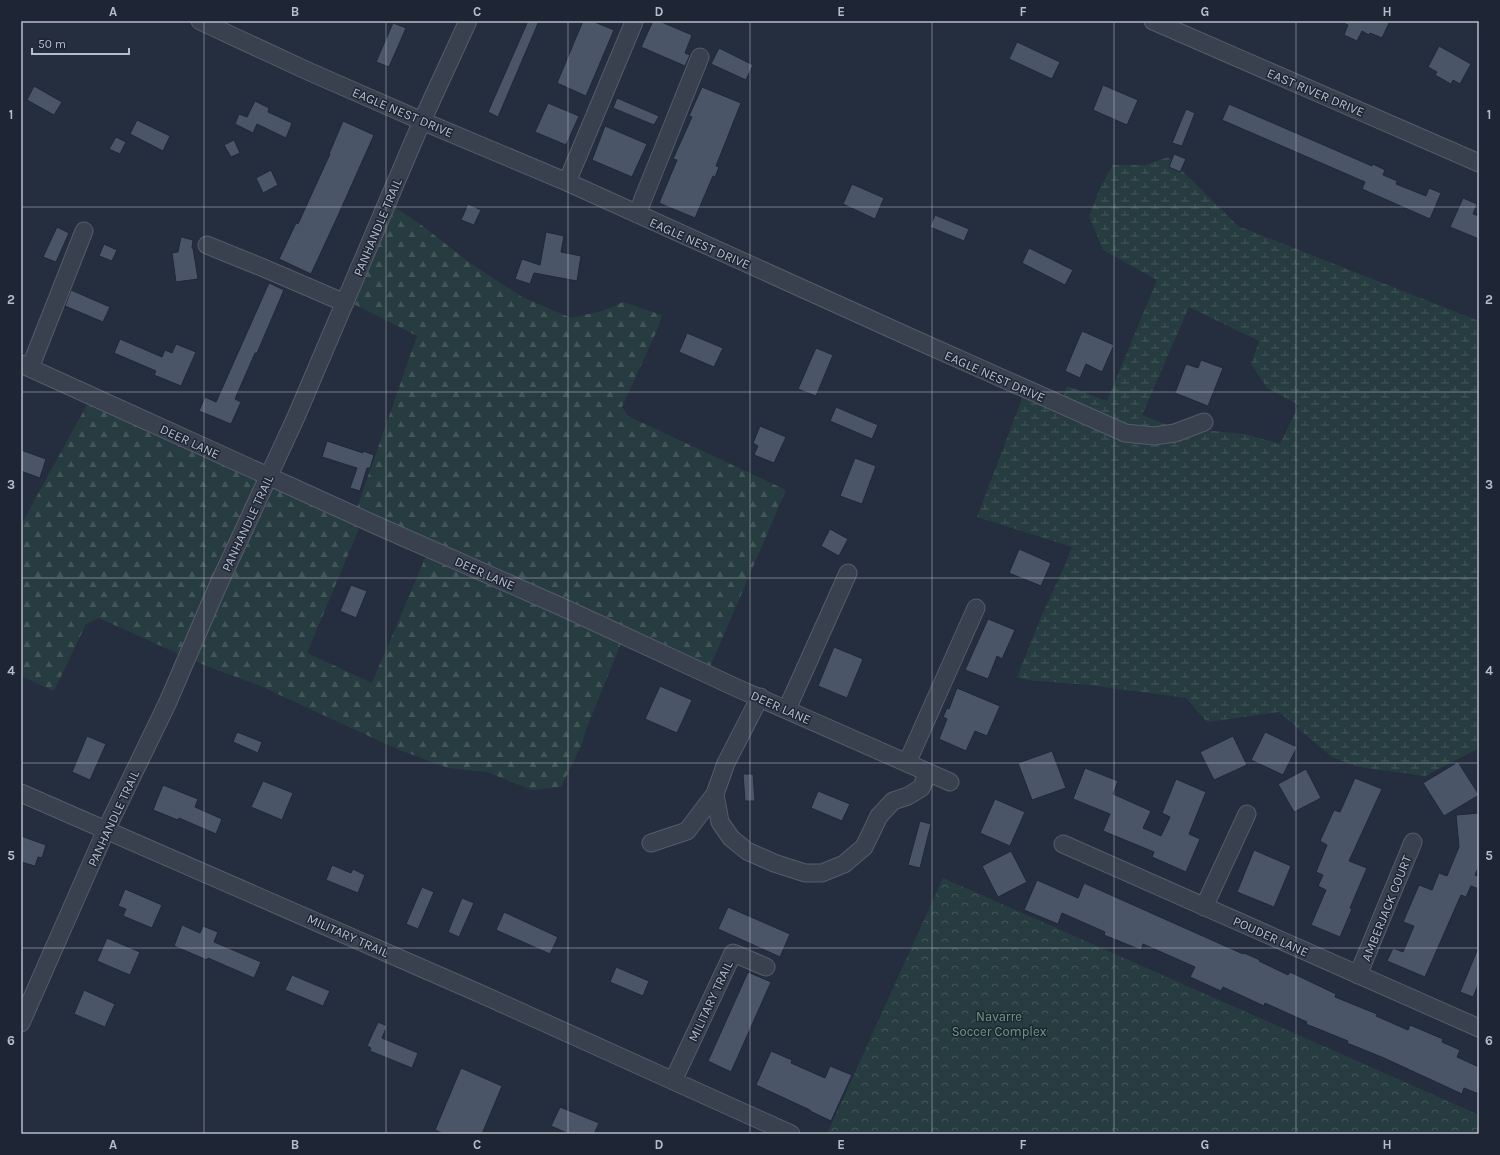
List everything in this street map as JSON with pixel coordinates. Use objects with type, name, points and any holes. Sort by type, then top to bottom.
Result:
[{"type":"street","name":"EAGLE NEST DRIVE","points":[[200,21],[310,72],[567,182],[1125,433],[1154,436],[1175,433],[1204,422]]},
{"type":"street","name":"PANHANDLE TRAIL","points":[[21,1024],[106,830],[168,704],[216,590],[269,477],[345,304],[422,121],[468,21]]},
{"type":"street","name":"EAST RIVER DRIVE","points":[[1153,21],[1479,162]]},
{"type":"street","points":[[567,182],[634,22]]},
{"type":"street","points":[[637,214],[700,57]]},
{"type":"street","points":[[26,366],[84,231]]},
{"type":"street","points":[[207,245],[345,304]]},
{"type":"street","name":"DEER LANE","points":[[26,366],[269,477],[950,782]]},
{"type":"street","points":[[787,709],[848,573]]},
{"type":"street","points":[[906,763],[976,608]]},
{"type":"street","points":[[651,843],[687,831],[699,817],[715,794],[726,763],[760,697]]},
{"type":"street","points":[[715,794],[720,822],[731,838],[747,851],[805,873],[822,873],[844,864],[864,847],[879,816],[893,801],[908,796],[921,788],[928,773]]},
{"type":"street","name":"MILITARY TRAIL","points":[[21,793],[481,994],[791,1134]]},
{"type":"street","points":[[1204,907],[1247,814]]},
{"type":"street","name":"AMBERJACK COURT","points":[[1358,975],[1413,842]]},
{"type":"street","name":"POUDER LANE","points":[[1063,844],[1479,1028]]},
{"type":"street","name":"MILITARY TRAIL","points":[[673,1081],[733,953],[766,967]]},
{"type":"green space","points":[[1168,157],[1238,226],[1479,321],[1479,748],[1425,776],[1359,767],[1332,757],[1279,712],[1207,722],[1186,698],[1089,685],[1028,680],[1017,677],[1041,617],[1072,547],[977,517],[1023,396],[1124,441],[1204,430],[1244,434],[1280,444],[1299,405],[1267,388],[1251,364],[1259,341],[1189,307],[1142,415],[1170,426],[1154,428],[1127,426],[1063,397],[1067,386],[1107,401],[1157,280],[1103,250],[1089,216],[1101,186],[1113,165],[1146,165]]},
{"type":"green space","points":[[393,206],[420,224],[470,263],[522,297],[571,318],[602,311],[623,302],[662,315],[658,328],[622,407],[628,416],[786,490],[710,667],[357,508],[417,336],[352,303]]},
{"type":"green space","points":[[88,403],[260,481],[181,655],[99,618],[86,624],[54,691],[21,676],[21,525]]},
{"type":"green space","points":[[271,486],[360,526],[307,653],[372,683],[426,556],[621,643],[585,732],[582,744],[561,787],[532,790],[487,772],[448,768],[397,749],[258,685],[193,660]]},
{"type":"green space","name":"Navarre Soccer Complex","points":[[943,878],[1479,1115],[1479,1134],[827,1134]]},
{"type":"building","points":[[528,21],[539,21],[498,117],[488,112]]},
{"type":"building","points":[[583,21],[592,21],[614,30],[586,96],[557,83]]},
{"type":"building","points":[[653,21],[659,21],[692,35],[685,53],[690,55],[685,66],[641,47]]},
{"type":"building","points":[[1339,21],[1390,21],[1382,38],[1370,33],[1369,35],[1362,31],[1357,41],[1344,35],[1348,25]]},
{"type":"building","points":[[393,23],[406,28],[389,67],[376,62]]},
{"type":"building","points":[[1017,42],[1060,62],[1052,79],[1009,59]]},
{"type":"building","points":[[1439,46],[1471,64],[1460,84],[1453,80],[1451,84],[1435,75],[1437,72],[1428,67]]},
{"type":"building","points":[[719,48],[753,65],[746,80],[711,64]]},
{"type":"building","points":[[1103,85],[1138,100],[1127,125],[1093,110]]},
{"type":"building","points":[[34,86],[62,102],[54,115],[27,100]]},
{"type":"building","points":[[702,87],[741,103],[716,166],[719,167],[715,177],[713,176],[695,218],[659,203],[677,160],[673,159],[692,117],[689,116]]},
{"type":"building","points":[[617,98],[659,116],[654,125],[613,108]]},
{"type":"building","points":[[255,101],[269,108],[268,112],[292,123],[286,138],[257,124],[253,133],[235,124],[239,114],[247,117]]},
{"type":"building","points":[[548,103],[579,116],[566,145],[535,132]]},
{"type":"building","points":[[1229,104],[1372,166],[1373,164],[1385,170],[1383,175],[1397,181],[1396,184],[1426,196],[1429,188],[1441,193],[1430,219],[1362,189],[1365,182],[1222,120]]},
{"type":"building","points":[[1186,109],[1195,113],[1182,146],[1172,143]]},
{"type":"building","points":[[137,120],[170,136],[163,151],[130,134]]},
{"type":"building","points":[[343,121],[374,135],[311,274],[279,259],[296,223],[298,224],[330,154]]},
{"type":"building","points":[[605,126],[647,144],[632,177],[592,160]]},
{"type":"building","points":[[116,137],[126,142],[120,154],[109,149]]},
{"type":"building","points":[[234,140],[240,153],[231,157],[224,145]]},
{"type":"building","points":[[1174,154],[1186,159],[1180,172],[1169,167]]},
{"type":"building","points":[[271,170],[278,185],[263,193],[256,178]]},
{"type":"building","points":[[852,184],[884,198],[875,219],[843,204]]},
{"type":"building","points":[[1463,198],[1477,204],[1473,214],[1479,216],[1479,239],[1450,227]]},
{"type":"building","points":[[468,204],[481,210],[474,225],[461,220]]},
{"type":"building","points":[[935,215],[969,229],[964,241],[930,227]]},
{"type":"building","points":[[57,227],[69,233],[56,262],[43,257]]},
{"type":"building","points":[[546,232],[564,236],[561,252],[581,256],[577,281],[534,273],[530,284],[515,279],[522,259],[540,265]]},
{"type":"building","points":[[181,237],[193,240],[192,248],[198,279],[176,282],[172,253],[178,252]]},
{"type":"building","points":[[104,244],[117,250],[112,261],[99,256]]},
{"type":"building","points":[[1029,248],[1073,270],[1065,285],[1022,263]]},
{"type":"building","points":[[269,283],[284,290],[257,353],[255,353],[235,399],[241,402],[231,424],[199,411],[205,397],[216,402]]},
{"type":"building","points":[[71,290],[110,307],[103,322],[65,306]]},
{"type":"building","points":[[1082,331],[1114,345],[1102,372],[1086,364],[1080,378],[1065,371]]},
{"type":"building","points":[[687,333],[723,348],[714,367],[679,352]]},
{"type":"building","points":[[120,339],[162,357],[165,350],[172,353],[176,344],[196,352],[181,386],[154,375],[156,371],[114,353]]},
{"type":"building","points":[[816,348],[833,355],[816,396],[798,389]]},
{"type":"building","points":[[1201,360],[1223,368],[1208,406],[1175,393],[1186,364],[1198,368]]},
{"type":"building","points":[[836,407],[878,425],[872,439],[830,421]]},
{"type":"building","points":[[760,426],[786,437],[774,463],[754,455],[758,446],[753,443]]},
{"type":"building","points":[[327,441],[363,453],[363,451],[374,455],[370,468],[367,468],[360,491],[350,488],[357,468],[322,457]]},
{"type":"building","points":[[21,450],[46,459],[40,478],[21,471]]},
{"type":"building","points":[[855,458],[876,466],[862,504],[840,496]]},
{"type":"building","points":[[830,529],[848,539],[839,556],[821,546]]},
{"type":"building","points":[[1019,549],[1051,563],[1041,586],[1009,573]]},
{"type":"building","points":[[351,585],[367,591],[356,618],[340,611]]},
{"type":"building","points":[[988,619],[1015,630],[1002,659],[997,656],[988,679],[965,670]]},
{"type":"building","points":[[834,647],[863,659],[847,698],[818,686]]},
{"type":"building","points":[[660,686],[692,700],[677,733],[645,719]]},
{"type":"building","points":[[957,688],[1000,706],[987,736],[975,731],[966,751],[939,739],[947,719],[943,717],[947,708],[949,709]]},
{"type":"building","points":[[237,732],[262,742],[258,753],[233,742]]},
{"type":"building","points":[[1265,732],[1297,747],[1283,775],[1251,760]]},
{"type":"building","points":[[87,736],[106,744],[90,780],[72,772]]},
{"type":"building","points":[[1233,736],[1247,765],[1214,780],[1200,752]]},
{"type":"building","points":[[1052,751],[1066,788],[1032,800],[1018,763]]},
{"type":"building","points":[[1458,762],[1479,795],[1444,816],[1423,783]]},
{"type":"building","points":[[1085,768],[1118,781],[1113,794],[1151,811],[1143,828],[1161,836],[1170,817],[1162,813],[1176,779],[1206,792],[1189,834],[1200,839],[1186,872],[1152,857],[1154,852],[1103,831],[1110,814],[1073,799]]},
{"type":"building","points":[[1306,769],[1321,798],[1294,812],[1278,784]]},
{"type":"building","points":[[743,774],[753,774],[755,801],[745,801]]},
{"type":"building","points":[[1355,778],[1382,789],[1349,861],[1367,868],[1350,908],[1352,909],[1340,937],[1311,925],[1326,890],[1318,886],[1323,875],[1316,872],[1327,845],[1320,841],[1334,810],[1340,812]]},
{"type":"building","points":[[263,781],[293,793],[282,820],[251,807]]},
{"type":"building","points":[[163,785],[198,799],[195,807],[222,819],[216,834],[179,818],[178,820],[153,810]]},
{"type":"building","points":[[818,791],[850,804],[842,821],[811,808]]},
{"type":"building","points":[[995,799],[1025,812],[1010,846],[980,833]]},
{"type":"building","points":[[1479,813],[1479,866],[1475,875],[1479,877],[1479,889],[1471,886],[1466,897],[1461,895],[1425,977],[1387,961],[1393,948],[1403,952],[1414,926],[1403,922],[1419,885],[1432,890],[1439,873],[1447,876],[1459,847],[1456,815]]},
{"type":"building","points":[[920,821],[931,824],[920,868],[908,865]]},
{"type":"building","points":[[21,836],[46,845],[42,858],[38,857],[35,866],[21,862]]},
{"type":"building","points":[[1254,850],[1291,866],[1274,907],[1237,892]]},
{"type":"building","points":[[1011,851],[1027,882],[998,897],[982,866]]},
{"type":"building","points":[[332,865],[351,873],[353,869],[365,875],[358,893],[326,880]]},
{"type":"building","points":[[1037,880],[1078,898],[1084,883],[1243,954],[1244,953],[1260,960],[1259,961],[1288,975],[1290,972],[1336,994],[1335,997],[1377,1014],[1376,1016],[1408,1030],[1410,1025],[1443,1039],[1442,1042],[1460,1050],[1457,1057],[1479,1067],[1479,1094],[1464,1088],[1462,1094],[1384,1058],[1347,1043],[1348,1041],[1306,1024],[1307,1022],[1265,1003],[1264,1006],[1223,987],[1221,991],[1190,977],[1195,967],[1143,944],[1141,950],[1104,935],[1105,932],[1062,913],[1058,924],[1024,910]]},
{"type":"building","points":[[422,887],[434,892],[418,929],[406,924]]},
{"type":"building","points":[[125,889],[162,905],[152,928],[123,916],[126,909],[118,906]]},
{"type":"building","points":[[462,898],[474,903],[459,937],[448,932]]},
{"type":"building","points":[[728,907],[790,934],[780,957],[718,929]]},
{"type":"building","points":[[504,912],[558,937],[550,954],[496,930]]},
{"type":"building","points":[[182,925],[200,933],[203,926],[218,932],[214,942],[261,962],[254,978],[208,958],[207,960],[174,946]]},
{"type":"building","points":[[107,938],[140,952],[130,975],[97,961]]},
{"type":"building","points":[[1479,946],[1479,983],[1473,997],[1460,992]]},
{"type":"building","points":[[616,967],[649,981],[643,996],[610,982]]},
{"type":"building","points":[[748,972],[771,982],[731,1072],[708,1061]]},
{"type":"building","points":[[292,975],[330,991],[323,1006],[285,990]]},
{"type":"building","points":[[84,990],[115,1004],[105,1027],[74,1014]]},
{"type":"building","points":[[378,1022],[387,1026],[382,1038],[418,1053],[412,1068],[370,1051],[371,1048],[367,1046]]},
{"type":"building","points":[[771,1051],[792,1060],[791,1063],[825,1078],[830,1066],[852,1075],[831,1121],[756,1085]]},
{"type":"building","points":[[461,1068],[502,1086],[482,1134],[444,1134],[435,1130]]},
{"type":"building","points":[[560,1107],[599,1123],[594,1134],[569,1134],[551,1126]]}]
